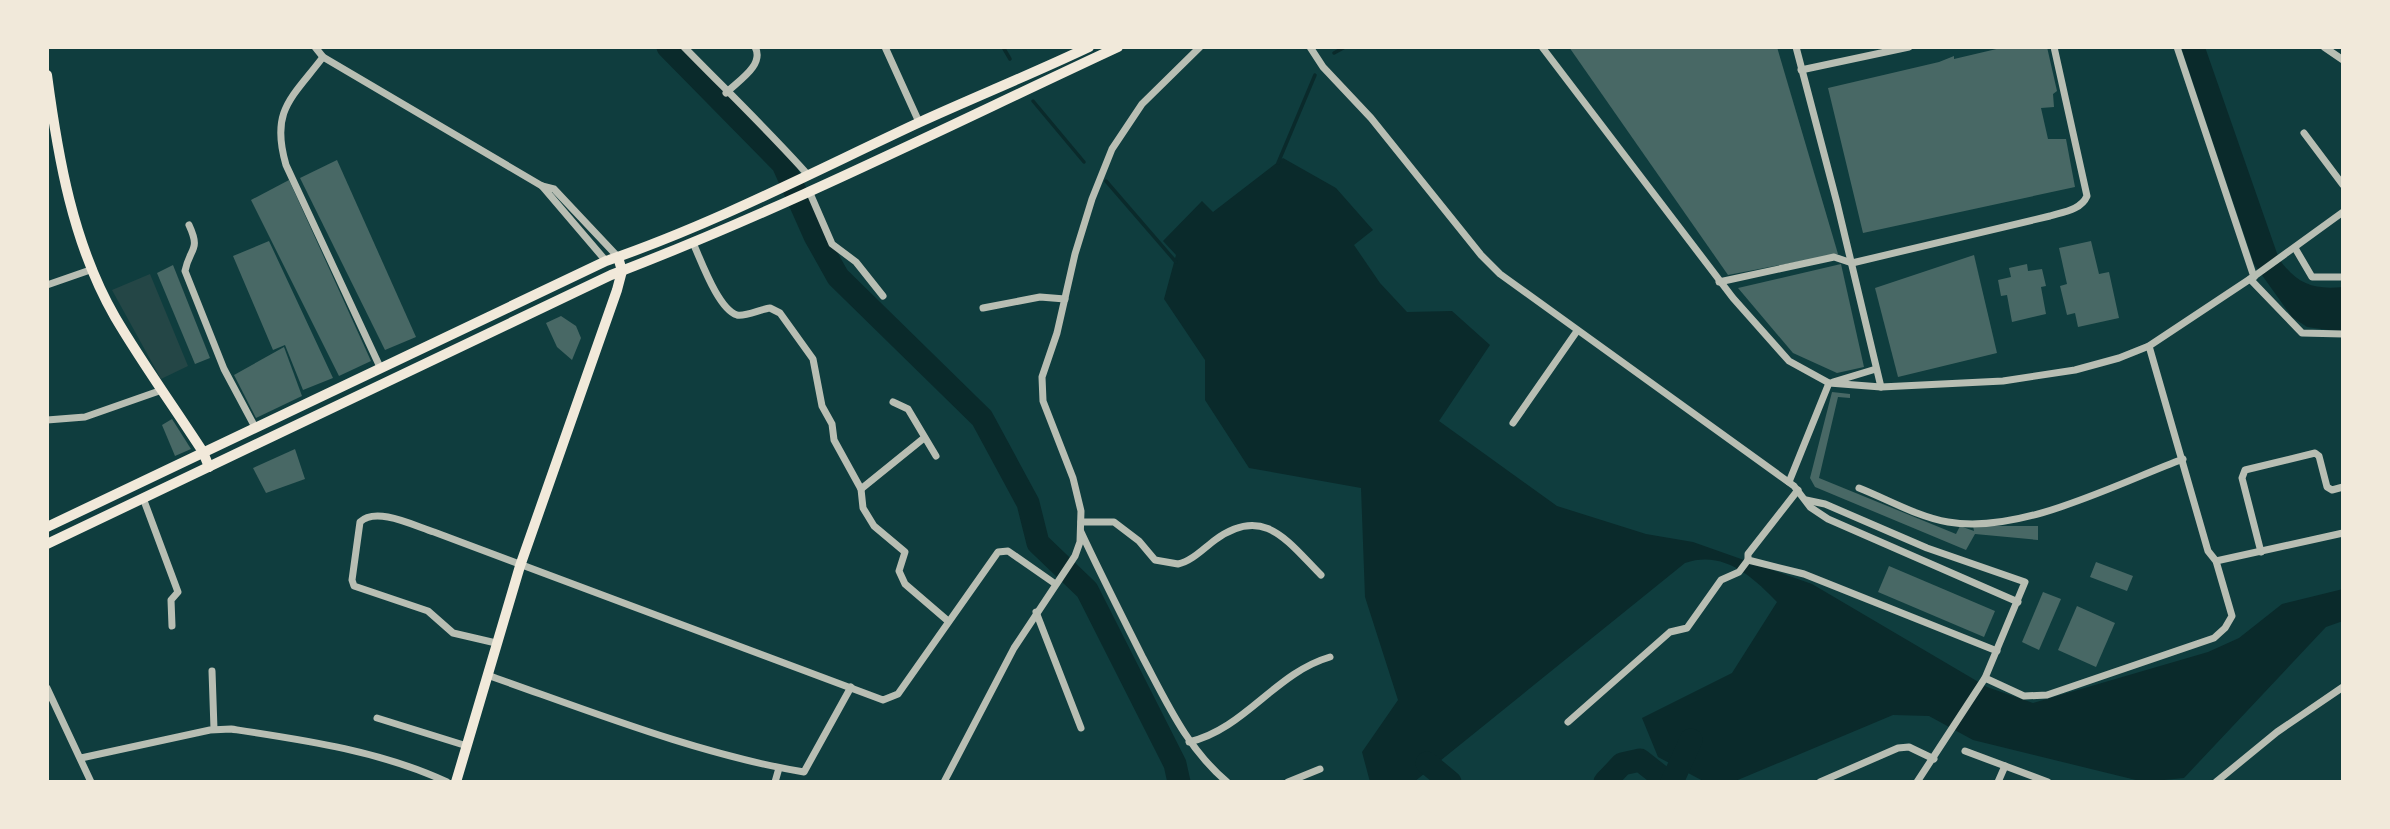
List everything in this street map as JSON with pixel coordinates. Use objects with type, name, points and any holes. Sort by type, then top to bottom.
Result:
[{"type":"main road","points":[[47,527],[606,261],[786,186],[919,122],[1089,47]]},
{"type":"main road","points":[[47,544],[616,273],[693,243],[808,192],[1118,47]]},
{"type":"main road","points":[[47,75],[64,180],[93,268],[114,315],[203,452],[209,467]]},
{"type":"main road","points":[[456,782],[520,566],[617,289],[618,257]]},
{"type":"main road","points":[[606,261],[616,273]]},
{"type":"street","points":[[315,47],[323,57],[542,186],[554,189],[618,257]]},
{"type":"street","points":[[684,47],[726,93],[773,135],[804,178]]},
{"type":"street","points":[[726,93],[755,64],[758,55],[755,47]]},
{"type":"street","points":[[885,47],[919,122]]},
{"type":"street","points":[[944,782],[968,731],[1036,612],[1072,560],[1081,532],[1073,478],[1041,391],[1092,199],[1112,149],[1142,104],[1200,47]]},
{"type":"street","points":[[1310,47],[1323,67],[1371,118],[1481,255],[1500,274],[1788,482],[1828,519],[2018,602]]},
{"type":"street","points":[[1542,47],[1719,282],[1790,361],[1829,383],[1881,387],[2039,377],[2090,367],[2149,346],[2282,257],[2343,212]]},
{"type":"street","points":[[1796,47],[1881,387]]},
{"type":"street","points":[[1801,70],[1909,47]]},
{"type":"street","points":[[1719,282],[1828,258],[1837,257],[1852,263],[2075,208],[2087,196],[2054,47]]},
{"type":"street","points":[[2177,47],[2253,277],[2298,331],[2306,334],[2343,334]]},
{"type":"street","points":[[2324,47],[2343,60]]},
{"type":"street","points":[[323,57],[283,110],[279,123],[279,143],[286,165],[380,367]]},
{"type":"street","points":[[2304,133],[2343,185]]},
{"type":"street","points":[[542,186],[606,261]]},
{"type":"street","points":[[808,192],[832,244],[856,262],[883,296]]},
{"type":"street","points":[[190,225],[196,241],[195,250],[185,271],[225,369],[255,427]]},
{"type":"street","points":[[693,243],[717,296],[731,311],[741,315],[770,308],[780,313],[813,359],[822,406],[832,424],[834,440],[861,489],[863,508],[874,526],[905,552],[899,571],[905,584],[948,621]]},
{"type":"street","points":[[2295,248],[2312,277],[2343,277]]},
{"type":"street","points":[[47,285],[93,268]]},
{"type":"street","points":[[983,308],[1040,297],[1065,299]]},
{"type":"street","points":[[1513,423],[1577,331]]},
{"type":"street","points":[[1984,679],[2024,696],[2048,695],[2214,638],[2225,628],[2232,616],[2216,561],[2208,551],[2149,346]]},
{"type":"street","points":[[1829,383],[1876,369]]},
{"type":"street","points":[[1788,482],[1829,383]]},
{"type":"street","points":[[47,420],[85,417],[162,390]]},
{"type":"street","points":[[894,402],[908,409],[936,456]]},
{"type":"street","points":[[861,489],[924,438]]},
{"type":"street","points":[[2261,552],[2242,478],[2245,470],[2315,453],[2319,456],[2327,487],[2332,490],[2343,487]]},
{"type":"street","points":[[1859,488],[1940,520],[1985,523],[2060,505],[2183,458]]},
{"type":"street","points":[[1568,722],[1670,632],[1687,628],[1722,579],[1739,572],[1747,561],[1748,554],[1798,490]]},
{"type":"street","points":[[143,498],[177,590],[177,595],[171,600],[172,626]]},
{"type":"street","points":[[1806,500],[1847,512],[1904,539],[2025,582],[1984,679],[1917,782]]},
{"type":"street","points":[[496,643],[453,633],[428,611],[354,586],[352,580],[360,522],[376,515],[434,532],[850,687],[890,699],[898,694],[989,562],[1004,549],[1055,582]]},
{"type":"street","points":[[1081,522],[1114,522],[1139,541],[1155,560],[1178,564],[1185,562],[1226,532],[1248,525],[1264,526],[1276,531],[1321,575]]},
{"type":"street","points":[[1081,532],[1117,610],[1189,742],[1206,764],[1227,782]]},
{"type":"street","points":[[2216,561],[2343,533]]},
{"type":"street","points":[[1899,552],[1904,539]]},
{"type":"street","points":[[1922,562],[1927,548]]},
{"type":"street","points":[[1747,561],[1804,574],[1997,651]]},
{"type":"street","points":[[1036,612],[1080,728]]},
{"type":"street","points":[[1189,742],[1210,737],[1307,664],[1330,657]]},
{"type":"street","points":[[212,671],[214,729]]},
{"type":"street","points":[[487,675],[632,725],[779,768],[804,772],[850,687]]},
{"type":"street","points":[[2216,782],[2277,732],[2343,687]]},
{"type":"street","points":[[47,688],[91,782]]},
{"type":"street","points":[[377,718],[467,746]]},
{"type":"street","points":[[80,758],[214,729],[243,730],[412,765],[447,782]]},
{"type":"street","points":[[1820,782],[1898,748],[1909,747],[1934,759]]},
{"type":"street","points":[[1965,751],[2048,782]]},
{"type":"street","points":[[1998,782],[2005,766]]},
{"type":"street","points":[[775,782],[779,768]]},
{"type":"street","points":[[1288,782],[1320,769]]},
{"type":"shaded area","points":[[2181,47],[2205,47],[2279,259],[2292,274],[2306,284],[2343,287],[2343,332],[2307,327],[2292,317],[2254,264]]},
{"type":"shaded area","points":[[1283,158],[1336,188],[1373,230],[1354,245],[1380,283],[1407,312],[1452,311],[1490,345],[1439,421],[1557,506],[1646,534],[1693,542],[1812,584],[1987,687],[2033,703],[2208,652],[2239,638],[2282,604],[2343,589],[2343,621],[2326,627],[2184,778],[2144,782],[1973,740],[1929,716],[1893,715],[1733,782],[1705,782],[1658,757],[1642,718],[1732,673],[1777,602],[1736,568],[1712,560],[1699,560],[1685,563],[1414,782],[1370,782],[1362,752],[1398,700],[1365,597],[1361,488],[1249,468],[1205,400],[1205,360],[1164,299],[1176,255],[1163,241],[1202,201],[1213,212]]},
{"type":"shaded area","points":[[150,274],[188,366],[161,379],[112,290]]},
{"type":"building","points":[[1569,47],[1777,47],[1838,254],[1728,275]]},
{"type":"building","points":[[2005,47],[2047,47],[2057,91],[2053,94],[2054,107],[2041,108],[2048,139],[2066,139],[2075,187],[1863,233],[1828,88],[1939,62],[1954,56],[1954,59]]},
{"type":"building","points":[[337,160],[416,337],[385,350],[300,178]]},
{"type":"building","points":[[289,180],[371,361],[339,376],[251,200]]},
{"type":"building","points":[[269,241],[333,378],[303,390],[285,345],[273,350],[233,256]]},
{"type":"building","points":[[2091,241],[2099,274],[2109,272],[2119,318],[2078,327],[2075,313],[2067,315],[2060,286],[2067,284],[2059,248]]},
{"type":"building","points":[[1974,255],[1997,353],[1898,377],[1875,288]]},
{"type":"building","points":[[1841,264],[1864,367],[1837,373],[1793,353],[1738,288]]},
{"type":"building","points":[[2027,264],[2028,271],[2042,269],[2046,286],[2041,287],[2046,314],[2012,322],[2007,295],[2001,296],[1998,280],[2011,277],[2009,268]]},
{"type":"building","points":[[173,265],[210,358],[195,364],[157,273]]},
{"type":"building","points":[[561,316],[576,326],[581,338],[572,360],[557,347],[546,323]]},
{"type":"building","points":[[284,347],[302,396],[256,418],[234,375]]},
{"type":"building","points":[[1832,392],[1850,394],[1850,398],[1838,397],[1819,478],[1956,534],[1960,526],[1974,531],[1973,526],[2038,526],[2038,540],[1975,534],[1966,550],[1815,487],[1810,478]]},
{"type":"building","points":[[172,419],[191,449],[175,456],[162,425]]},
{"type":"building","points":[[295,449],[305,479],[266,493],[253,468]]},
{"type":"building","points":[[2096,562],[2133,576],[2127,591],[2090,577]]},
{"type":"building","points":[[1889,566],[1995,611],[1984,637],[1878,592]]},
{"type":"building","points":[[2043,592],[2061,599],[2039,650],[2022,642]]},
{"type":"building","points":[[2077,606],[2115,623],[2096,667],[2058,650]]},
{"type":"waterway","points":[[668,47],[783,164],[815,236],[838,277],[982,418],[1028,503],[1038,543],[1087,590],[1175,764],[1179,782]]},
{"type":"waterway","points":[[1003,47],[1010,59]]},
{"type":"waterway","points":[[1334,53],[1345,47]]},
{"type":"waterway","points":[[1278,163],[1315,75]]},
{"type":"waterway","points":[[1033,101],[1084,162]]},
{"type":"waterway","points":[[1106,181],[1176,262]]},
{"type":"waterway","points":[[1672,782],[1691,740]]},
{"type":"waterway","points":[[1605,782],[1622,764],[1640,760],[1668,782]]},
{"type":"waterway","points":[[1427,763],[1450,782]]}]
